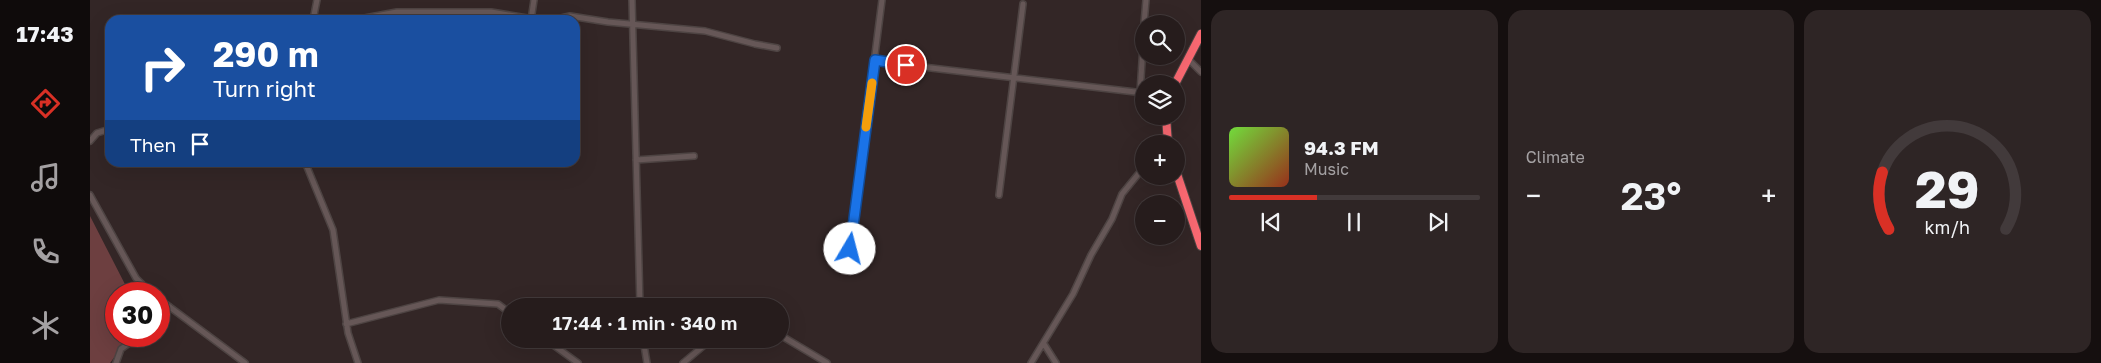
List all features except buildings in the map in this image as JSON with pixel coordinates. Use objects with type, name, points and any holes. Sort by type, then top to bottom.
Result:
[{"type":"highway","points":[[1180,75],[1201,34]]},
{"type":"highway","points":[[1181,185],[1201,246]]},
{"type":"street","points":[[314,15],[317,0]]},
{"type":"street","points":[[532,15],[534,0]]},
{"type":"street","points":[[632,0],[640,298]]},
{"type":"street","points":[[850,249],[882,0]]},
{"type":"street","points":[[1145,15],[1146,0]]},
{"type":"street","points":[[999,195],[1023,4]]},
{"type":"street","points":[[381,15],[397,12],[421,12],[497,13],[507,15]]},
{"type":"street","points":[[580,17],[712,32],[777,48]]},
{"type":"street","points":[[1188,59],[1201,72]]},
{"type":"street","points":[[875,60],[1135,92]]},
{"type":"street","points":[[90,141],[97,133],[105,131]]},
{"type":"street","points":[[636,160],[694,156]]},
{"type":"street","points":[[307,167],[333,230],[346,324],[358,363]]},
{"type":"street","points":[[1030,363],[1044,344],[1066,302],[1073,294],[1091,255],[1112,219],[1122,194],[1135,178]]},
{"type":"street","points":[[90,196],[140,282]]},
{"type":"street","points":[[346,324],[439,300],[498,304],[501,306]]},
{"type":"street","points":[[170,307],[245,363]]},
{"type":"street","points":[[789,340],[827,363]]},
{"type":"street","points":[[1044,344],[1056,363]]},
{"type":"street","points":[[116,363],[123,347]]},
{"type":"street","points":[[557,348],[578,363]]},
{"type":"street","points":[[644,348],[647,363]]},
{"type":"street","points":[[683,363],[700,348]]},
{"type":"shaded area","points":[[90,216],[124,282],[105,282],[105,347],[122,347],[110,363],[90,363]]},
{"type":"slow traffic","points":[[866,127],[872,83]]},
{"type":"route","points":[[850,249],[875,60],[906,65]]}]
